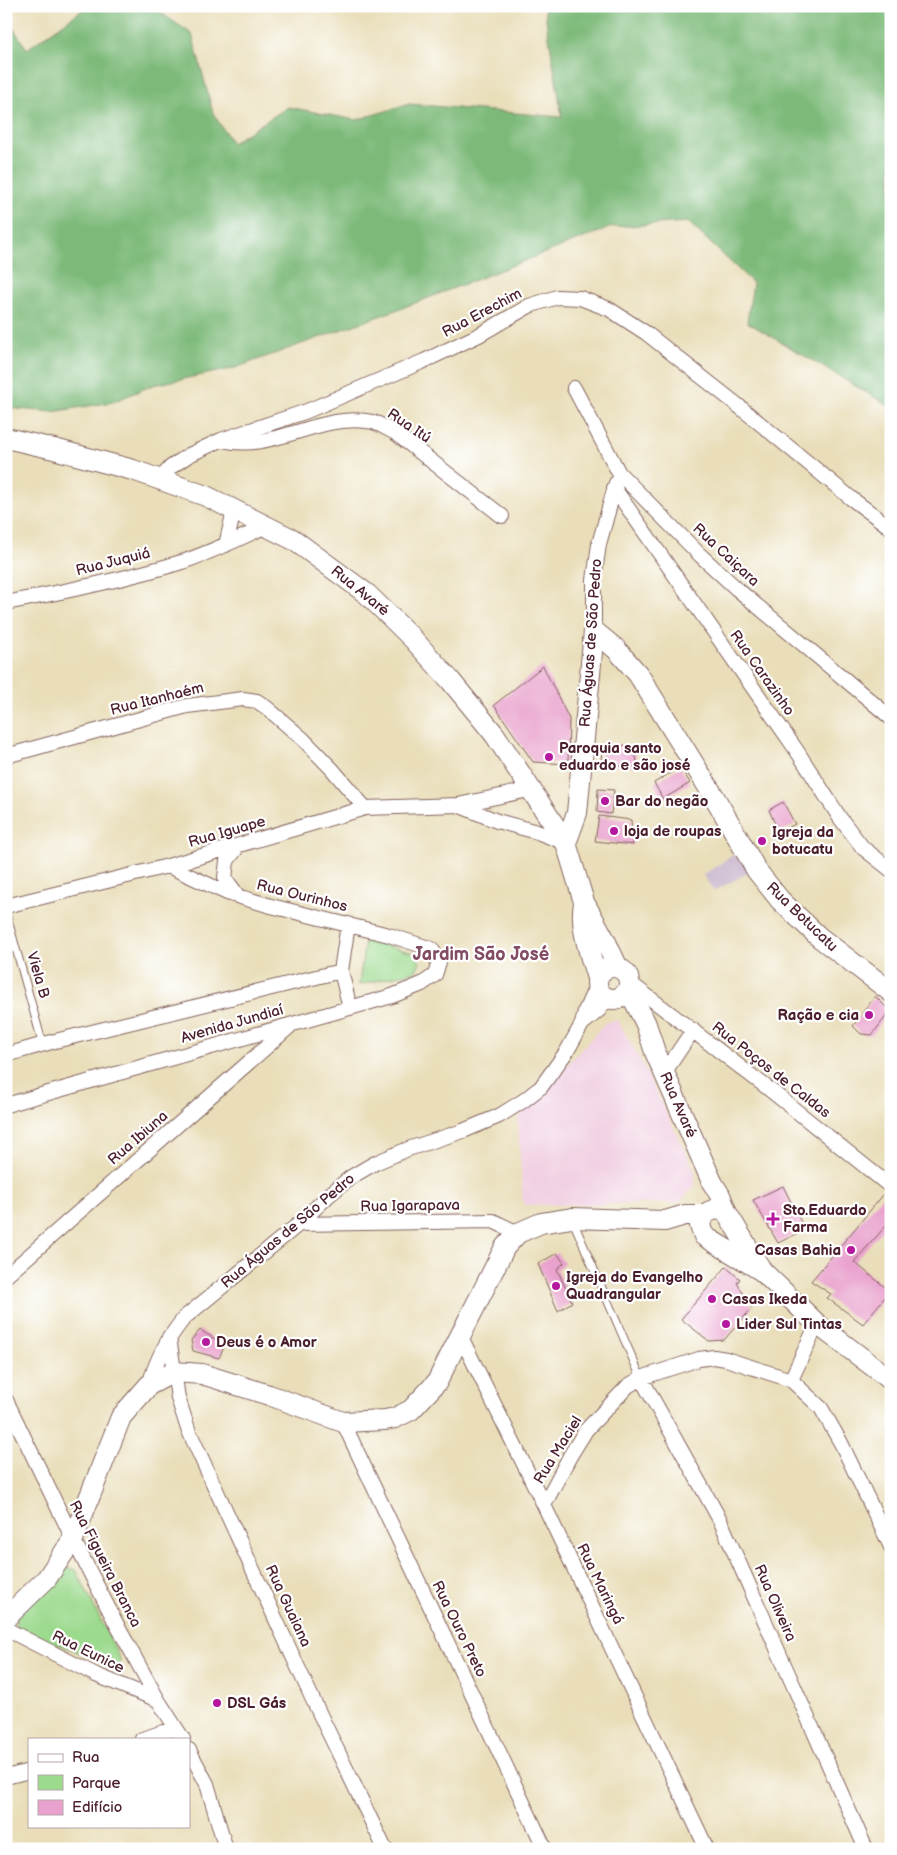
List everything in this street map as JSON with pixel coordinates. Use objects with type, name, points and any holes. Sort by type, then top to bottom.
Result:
[{"type":"main road","name":"Rua Avaré","points":[[6,438],[63,451],[160,479],[206,496],[294,540],[367,594],[389,614],[472,705],[495,736],[529,790],[566,843],[584,902],[602,932],[613,985],[646,1024],[655,1052],[702,1159],[717,1216],[700,1226],[709,1238]]},
{"type":"main road","name":"Rua Águas de São Pedro","points":[[566,843],[577,813],[594,631]]},
{"type":"main road","name":"Rua Botucatu","points":[[594,631],[616,649],[638,674],[715,798],[757,871],[780,900],[819,937],[891,992]]},
{"type":"main road","points":[[6,1618],[47,1578],[73,1540],[121,1417],[144,1390],[174,1372],[202,1374],[270,1395],[344,1422],[385,1420],[411,1410],[436,1382],[505,1247],[518,1233],[541,1223],[572,1218],[665,1221],[685,1215],[717,1216],[732,1227],[723,1239],[709,1238]]},
{"type":"main road","points":[[717,1216],[762,1272],[817,1324],[891,1380]]},
{"type":"main road","points":[[665,1221],[709,1238],[762,1272]]},
{"type":"street","name":"Rua Erechim","points":[[160,479],[171,467],[189,455],[221,440],[307,410],[424,361],[479,335],[529,306],[557,297],[580,298],[609,309],[646,333],[735,402],[852,499],[891,528]]},
{"type":"street","name":"Rua Caiçara","points":[[574,388],[620,473],[700,555],[891,718]]},
{"type":"street","name":"Rua Itú","points":[[221,440],[236,444],[260,443],[343,421],[374,422],[394,432],[502,516]]},
{"type":"street","name":"Rua Águas de São Pedro","points":[[594,631],[594,580],[598,553],[614,488],[620,473]]},
{"type":"street","name":"Rua Carazinho","points":[[614,488],[796,750],[840,818],[863,848],[891,870]]},
{"type":"street","points":[[226,545],[234,510]]},
{"type":"street","name":"Rua Juquiá","points":[[6,603],[94,585],[184,561],[226,545],[266,526]]},
{"type":"street","name":"Rua Itanhaém","points":[[6,756],[187,706],[235,700],[257,701],[303,739],[332,769],[365,808]]},
{"type":"street","name":"Rua Iguape","points":[[6,906],[168,866],[365,808],[458,805],[529,790]]},
{"type":"street","name":"Rua Iguape","points":[[458,805],[497,822],[537,832],[566,843]]},
{"type":"street","points":[[238,896],[225,878],[227,861],[239,845]]},
{"type":"street","name":"Rua Ourinhos","points":[[168,866],[227,893],[403,939],[432,949]]},
{"type":"street","points":[[348,924],[341,971],[350,1008]]},
{"type":"street","name":"Avenida Jundiaí","points":[[6,1105],[392,996],[430,979],[438,969],[439,962],[432,949]]},
{"type":"street","name":"Avenida Jundiaí","points":[[6,1055],[341,971]]},
{"type":"street","name":"Rua Águas de São Pedro","points":[[144,1390],[169,1336],[185,1317],[299,1224],[351,1177],[375,1163],[408,1149],[463,1131],[499,1116],[541,1087],[582,1024],[585,1011],[613,985]]},
{"type":"street","name":"Rua Poços de Caldas","points":[[613,985],[693,1030],[891,1187]]},
{"type":"street","name":"Rua Ibiuna","points":[[6,1276],[292,1024]]},
{"type":"street","points":[[664,1073],[693,1030]]},
{"type":"street","name":"Rua Igarapava","points":[[299,1224],[493,1221],[518,1233]]},
{"type":"street","points":[[817,1324],[791,1380],[821,1408],[830,1423],[891,1547]]},
{"type":"street","name":"Rua Maringá","points":[[460,1335],[544,1505],[707,1849]]},
{"type":"street","points":[[169,1336],[174,1372]]},
{"type":"street","name":"Rua Maciel","points":[[544,1505],[586,1430],[628,1386],[641,1378],[699,1359],[714,1357],[726,1359],[791,1380]]},
{"type":"street","name":"Rua Guaiana","points":[[174,1372],[178,1398],[188,1428],[385,1849]]},
{"type":"street","name":"Rua Oliveira","points":[[641,1378],[720,1520],[866,1849]]},
{"type":"street","name":"Rua Figueira Branca","points":[[6,1400],[73,1540],[118,1627],[158,1700],[180,1733]]},
{"type":"street","name":"Rua Ouro Preto","points":[[344,1422],[545,1849]]},
{"type":"street","name":"Rua Eunice","points":[[6,1629],[96,1675],[158,1700]]},
{"type":"street","points":[[148,1738],[180,1733]]},
{"type":"street","points":[[190,1752],[207,1784],[226,1849]]},
{"type":"street","points":[[6,1777],[28,1771]]},
{"type":"lane","name":"Viela B","points":[[6,912],[43,1045]]},
{"type":"lane","points":[[572,1218],[641,1378]]},
{"type":"shaded area","points":[[736,853],[750,872],[714,891],[703,875]]},
{"type":"shaded area","points":[[617,1020],[637,1054],[695,1171],[695,1186],[678,1203],[523,1205],[518,1119],[606,1022]]},
{"type":"green space","points":[[88,6],[146,6],[155,9],[192,34],[213,113],[232,143],[288,107],[356,120],[409,104],[562,117],[544,6],[891,6],[891,407],[747,322],[753,283],[688,222],[612,227],[410,305],[232,369],[153,385],[113,402],[52,412],[6,408],[6,17],[27,49]]},
{"type":"green space","points":[[365,940],[414,953],[420,962],[416,971],[359,985]]},
{"type":"green space","points":[[65,1567],[76,1570],[121,1661],[115,1666],[16,1628],[16,1618]]},
{"type":"building","name":"Paroquia santo eduardo e são josé","points":[[543,666],[569,719],[568,764],[533,762],[494,705]]},
{"type":"building","points":[[602,744],[634,746],[638,767],[601,765]]},
{"type":"building","points":[[680,767],[690,783],[663,799],[654,783]]},
{"type":"building","name":"Bar do negão","points":[[598,789],[614,790],[611,814],[597,812]]},
{"type":"building","points":[[783,802],[795,824],[779,833],[769,810]]},
{"type":"building","name":"loja de roupas","points":[[599,816],[631,820],[633,845],[595,841]]},
{"type":"building","name":"Ração e cia","points":[[875,996],[890,1011],[872,1035],[861,1034],[853,1026]]},
{"type":"building","points":[[783,1186],[805,1230],[778,1243],[753,1200]]},
{"type":"building","points":[[884,1194],[891,1200],[891,1220],[854,1262],[890,1291],[863,1324],[827,1298],[831,1294],[811,1281]]},
{"type":"building","name":"Igreja do Evangelho Quadrangular","points":[[557,1253],[564,1263],[557,1269],[572,1302],[558,1311],[538,1264]]},
{"type":"building","points":[[726,1267],[740,1279],[737,1283],[752,1308],[724,1340],[709,1341],[681,1319]]},
{"type":"building","name":"Deus é o Amor","points":[[200,1330],[225,1345],[219,1358],[193,1351],[191,1340]]},
{"type":"place","name":"Paroquia santo eduardo e são josé","points":[[549,757]]},
{"type":"place","name":"Bar do negão","points":[[605,801]]},
{"type":"place","name":"loja de roupas","points":[[614,831]]},
{"type":"place","name":"Igreja da botucatu","points":[[762,841]]},
{"type":"place","name":"Ração e cia","points":[[869,1015]]},
{"type":"place","name":"Sto.Eduardo Farma","points":[[773,1219]]},
{"type":"place","name":"Casas Bahia","points":[[851,1250]]},
{"type":"place","name":"Igreja do Evangelho Quadrangular","points":[[556,1286]]},
{"type":"place","name":"Casas Ikeda","points":[[712,1299]]},
{"type":"place","name":"Lider Sul Tintas","points":[[726,1324]]},
{"type":"place","name":"Deus é o Amor","points":[[206,1342]]},
{"type":"place","name":"DSL Gás","points":[[217,1703]]},
{"type":"district","name":"Jardim São José","points":[[481,954]]}]
